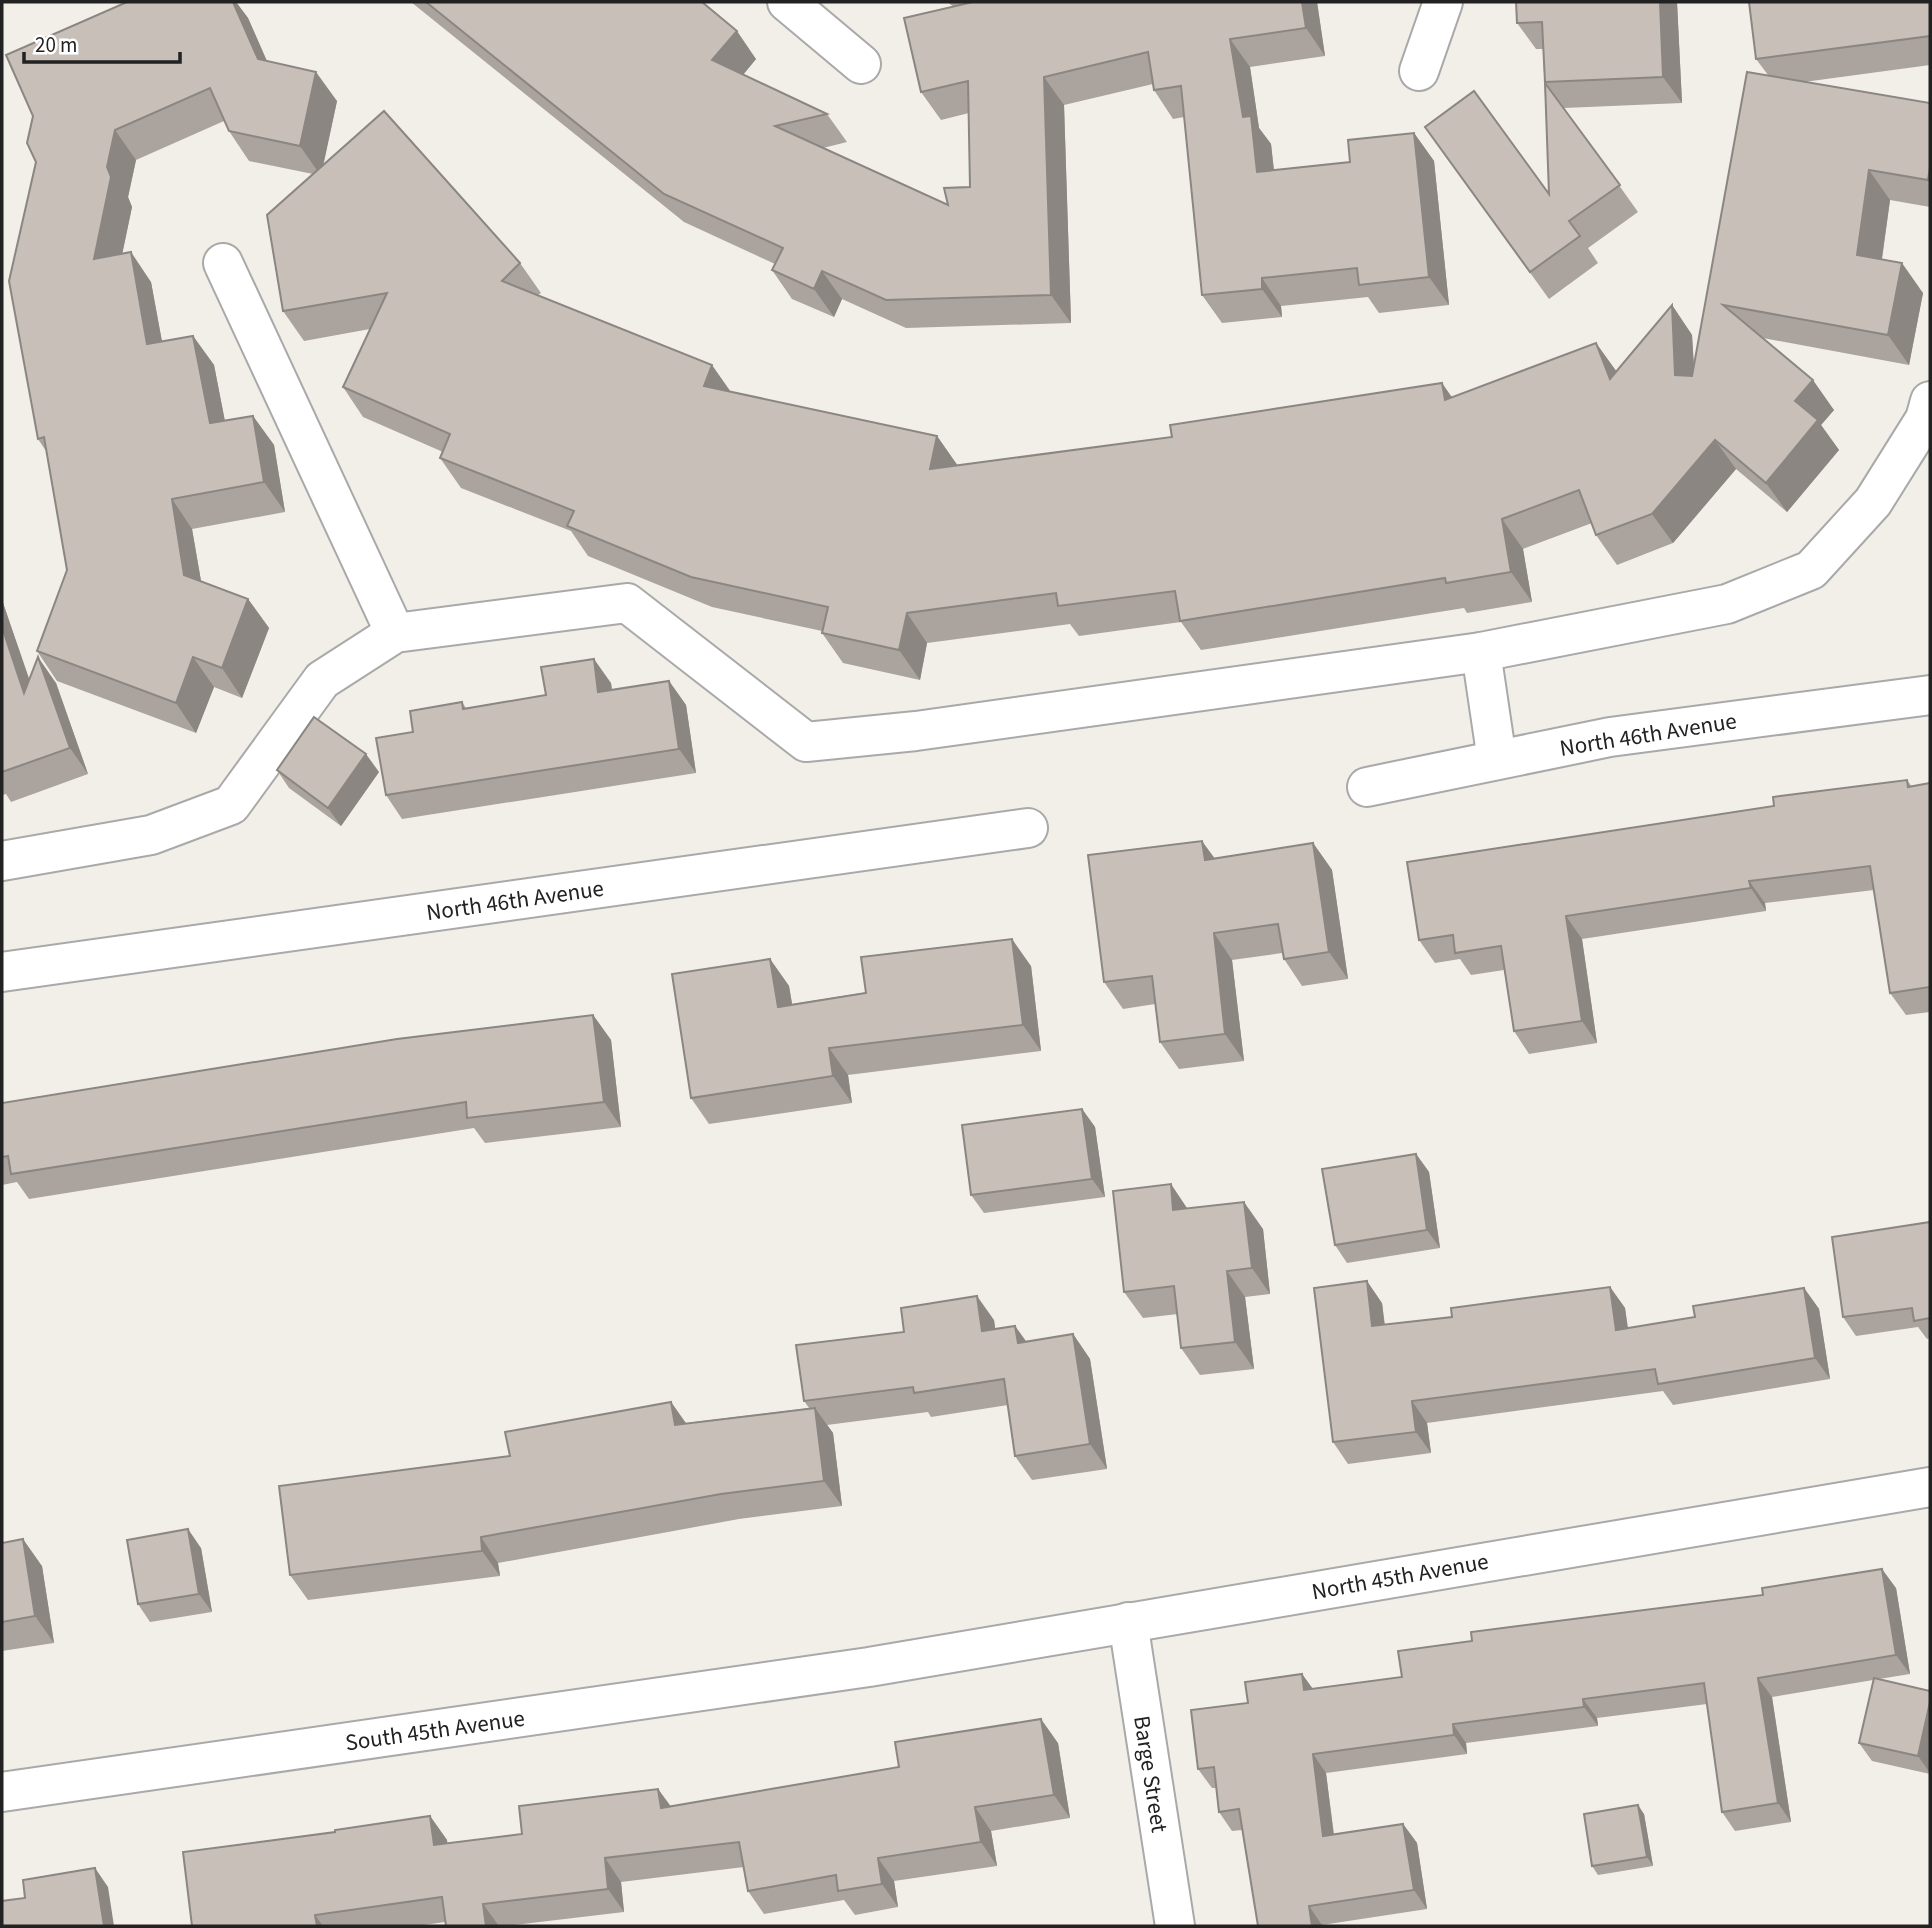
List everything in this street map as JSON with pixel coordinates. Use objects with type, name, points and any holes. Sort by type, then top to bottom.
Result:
[{"type":"street","points":[[787,2],[861,64]]},
{"type":"street","points":[[1419,71],[1443,2]]},
{"type":"street","points":[[223,263],[395,633]]},
{"type":"street","points":[[2,861],[151,835],[231,806],[322,680],[395,633],[627,603],[806,742],[916,731],[1481,652],[1727,604],[1811,570],[1873,502],[1925,419],[1930,401]]},
{"type":"street","points":[[1481,652],[1497,760]]},
{"type":"street","name":"North 46th Avenue","points":[[1367,787],[1611,737],[1930,695]]},
{"type":"street","name":"North 46th Avenue","points":[[2,972],[1028,828]]},
{"type":"street","name":"North 45th Avenue","points":[[869,1667],[1930,1487]]},
{"type":"street","name":"Barge Street","points":[[1128,1622],[1175,1926]]},
{"type":"street","name":"South 45th Avenue","points":[[2,1792],[869,1667]]},
{"type":"building","points":[[127,2],[233,2],[258,59],[316,72],[300,146],[229,131],[210,88],[115,130],[107,167],[111,177],[94,259],[131,252],[147,344],[193,336],[210,423],[253,416],[264,482],[172,499],[184,575],[248,599],[222,668],[193,657],[176,703],[37,651],[67,570],[44,437],[38,439],[9,281],[36,162],[27,143],[33,116],[6,55]]},
{"type":"building","points":[[426,2],[702,2],[737,31],[712,60],[827,114],[775,126],[948,205],[944,188],[970,187],[968,81],[921,92],[904,18],[969,3],[967,2],[1302,2],[1306,28],[1230,39],[1243,117],[1251,116],[1257,172],[1350,162],[1348,140],[1414,133],[1429,277],[1359,285],[1357,268],[1262,278],[1262,289],[1202,295],[1181,86],[1154,90],[1148,52],[1044,77],[1051,295],[886,300],[822,271],[814,289],[772,270],[783,248],[664,194]]},
{"type":"building","points":[[1516,2],[1660,2],[1663,77],[1545,82],[1542,22],[1517,23]]},
{"type":"building","points":[[1749,2],[1930,2],[1930,36],[1756,59]]},
{"type":"building","points":[[1747,72],[1930,103],[1928,180],[1869,170],[1857,255],[1902,263],[1888,335],[1723,305],[1813,380],[1795,401],[1818,420],[1766,483],[1715,440],[1652,514],[1596,535],[1579,490],[1502,519],[1511,572],[1446,583],[1445,578],[1180,621],[1175,591],[1058,606],[1056,593],[907,613],[899,650],[822,633],[828,607],[691,577],[567,526],[574,511],[440,458],[450,434],[343,387],[387,293],[283,311],[267,215],[384,111],[520,263],[502,281],[712,365],[704,386],[937,436],[930,469],[1172,437],[1170,425],[1442,383],[1445,400],[1596,343],[1610,379],[1672,305],[1675,375],[1692,376]]},
{"type":"building","points":[[1545,83],[1620,185],[1569,221],[1580,236],[1530,272],[1425,127],[1474,91],[1549,194]]},
{"type":"building","points":[[2,627],[24,693],[38,657],[70,748],[2,772]]},
{"type":"building","points":[[594,659],[598,692],[669,681],[679,749],[386,795],[376,738],[413,732],[410,711],[462,702],[463,709],[546,695],[541,667]]},
{"type":"building","points":[[314,717],[366,754],[328,808],[277,770]]},
{"type":"building","points":[[1907,780],[1908,787],[1930,783],[1930,987],[1890,993],[1870,866],[1749,881],[1751,888],[1566,916],[1582,1021],[1514,1031],[1501,946],[1455,953],[1453,935],[1419,940],[1407,862],[1774,806],[1773,797]]},
{"type":"building","points":[[1202,841],[1205,860],[1313,843],[1329,952],[1284,959],[1278,924],[1214,933],[1225,1034],[1160,1042],[1152,976],[1104,982],[1088,855]]},
{"type":"building","points":[[1012,939],[1023,1025],[829,1048],[833,1076],[691,1098],[672,974],[770,959],[778,1007],[866,993],[861,957]]},
{"type":"building","points":[[593,1015],[604,1102],[467,1118],[466,1102],[11,1174],[8,1156],[2,1157],[2,1103],[397,1039]]},
{"type":"building","points":[[1082,1109],[1092,1179],[971,1195],[962,1125]]},
{"type":"building","points":[[1416,1154],[1427,1230],[1335,1245],[1322,1169]]},
{"type":"building","points":[[1171,1184],[1173,1210],[1244,1202],[1252,1268],[1227,1271],[1235,1342],[1181,1348],[1174,1286],[1124,1292],[1113,1191]]},
{"type":"building","points":[[1930,1222],[1930,1318],[1914,1321],[1912,1308],[1843,1317],[1832,1237]]},
{"type":"building","points":[[1367,1281],[1372,1326],[1452,1317],[1451,1308],[1610,1287],[1616,1330],[1695,1317],[1693,1306],[1804,1288],[1815,1358],[1658,1384],[1655,1369],[1412,1401],[1416,1432],[1333,1442],[1314,1288]]},
{"type":"building","points":[[977,1296],[982,1331],[1015,1326],[1018,1343],[1073,1334],[1090,1444],[1015,1456],[1004,1379],[914,1393],[913,1387],[804,1401],[796,1345],[904,1332],[901,1308]]},
{"type":"building","points":[[671,1402],[675,1425],[815,1408],[824,1481],[721,1494],[481,1537],[482,1551],[290,1575],[279,1486],[510,1456],[505,1432]]},
{"type":"building","points":[[188,1529],[199,1594],[138,1604],[127,1540]]},
{"type":"building","points":[[23,1539],[35,1616],[2,1622],[2,1543]]},
{"type":"building","points":[[1882,1569],[1896,1655],[1758,1678],[1778,1803],[1722,1812],[1704,1683],[1583,1699],[1584,1707],[1453,1724],[1454,1735],[1313,1754],[1323,1836],[1403,1824],[1414,1890],[1309,1906],[1312,1926],[1258,1926],[1239,1809],[1219,1812],[1214,1767],[1198,1769],[1191,1710],[1248,1703],[1245,1682],[1302,1674],[1304,1690],[1402,1677],[1398,1651],[1472,1641],[1471,1632],[1763,1595],[1762,1588]]},
{"type":"building","points":[[1874,1678],[1930,1691],[1918,1756],[1859,1743]]},
{"type":"building","points":[[1041,1719],[1054,1795],[975,1807],[981,1842],[878,1858],[882,1884],[838,1891],[836,1875],[748,1891],[739,1842],[605,1858],[608,1889],[483,1904],[486,1926],[446,1926],[442,1897],[315,1915],[317,1926],[192,1926],[183,1852],[335,1832],[430,1816],[434,1845],[522,1834],[519,1806],[658,1789],[661,1808],[899,1767],[895,1742]]},
{"type":"building","points":[[1638,1805],[1647,1857],[1592,1866],[1584,1814]]},
{"type":"building","points":[[95,1868],[104,1926],[2,1926],[2,1901],[25,1898],[23,1880]]}]
